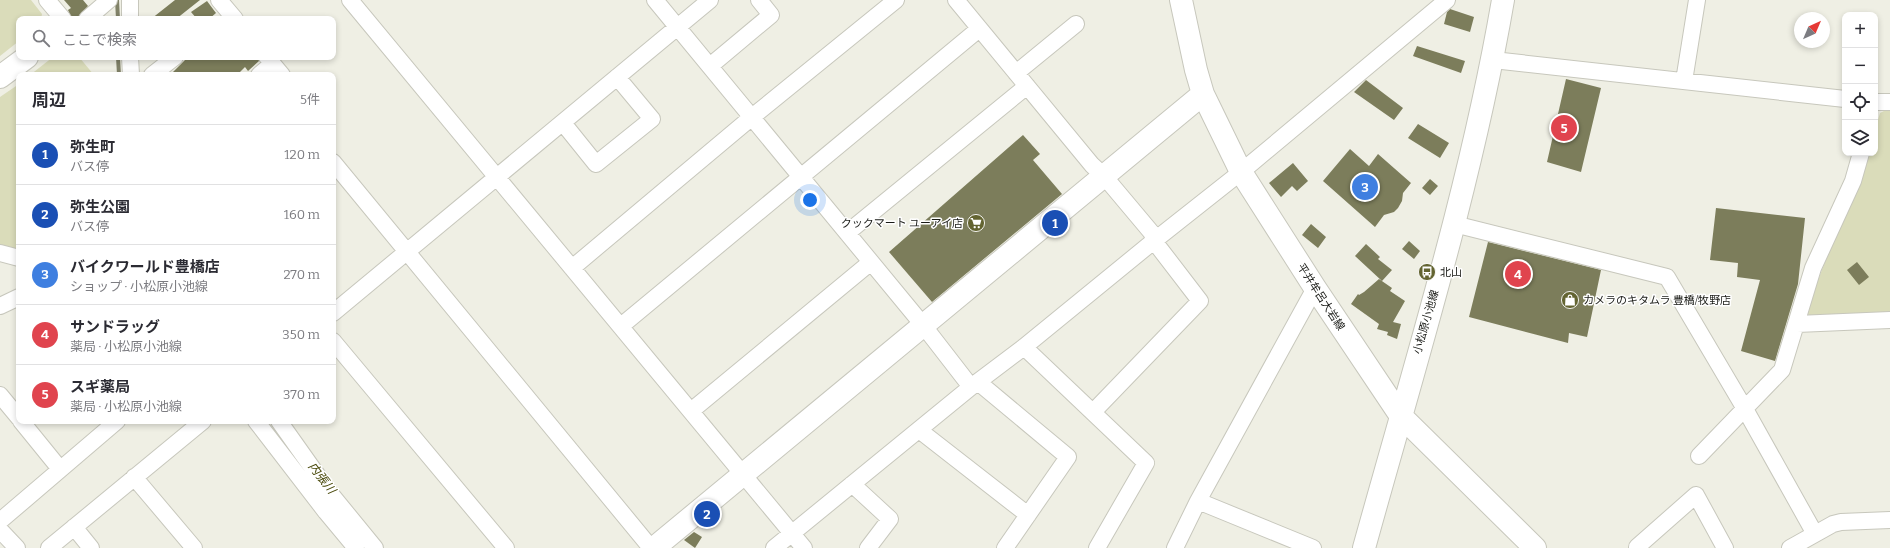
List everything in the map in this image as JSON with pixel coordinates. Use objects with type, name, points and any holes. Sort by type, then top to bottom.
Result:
[{"type":"main road","name":"小松原小池線","points":[[1364,548],[1454,224],[1493,60],[1503,0]]},
{"type":"main road","name":"平井牟呂大岩線","points":[[1183,1],[1196,70],[1203,94],[1241,172],[1315,288],[1400,415],[1535,548]]},
{"type":"main road","points":[[0,77],[23,60]]},
{"type":"main road","points":[[659,547],[743,474],[1203,94]]},
{"type":"street","points":[[47,0],[60,16]]},
{"type":"street","points":[[90,16],[109,0]]},
{"type":"street","points":[[130,0],[130,16]]},
{"type":"street","points":[[219,0],[229,16]]},
{"type":"street","points":[[351,0],[496,178],[621,326],[804,548]]},
{"type":"street","points":[[655,0],[847,234],[923,325],[975,384],[1068,457],[1005,548]]},
{"type":"street","points":[[336,310],[710,0]]},
{"type":"street","points":[[710,66],[771,15],[759,0]]},
{"type":"street","points":[[572,268],[752,117],[896,0]]},
{"type":"street","points":[[956,0],[1092,165],[1104,176],[1151,232],[1158,245],[1200,301],[1093,412]]},
{"type":"street","points":[[774,548],[975,384],[1024,347],[1241,172],[1447,0]]},
{"type":"street","points":[[1684,81],[1697,0]]},
{"type":"street","points":[[1016,73],[1076,24]]},
{"type":"street","points":[[621,326],[979,29]]},
{"type":"street","points":[[130,60],[130,72]]},
{"type":"street","points":[[156,72],[171,60]]},
{"type":"street","points":[[1493,60],[1842,99]]},
{"type":"street","points":[[264,72],[274,65]]},
{"type":"street","points":[[563,122],[596,164],[652,120],[617,77]]},
{"type":"street","points":[[847,234],[1027,86]]},
{"type":"street","points":[[1878,102],[1890,102]]},
{"type":"street","points":[[1699,456],[1782,370],[1813,268],[1853,181],[1860,156]]},
{"type":"street","points":[[336,166],[406,252],[659,547]]},
{"type":"street","points":[[1454,224],[1667,277],[1745,409],[1815,534]]},
{"type":"street","points":[[0,253],[16,257]]},
{"type":"street","points":[[691,411],[871,262]]},
{"type":"street","points":[[1175,548],[1198,501],[1315,288]]},
{"type":"street","points":[[0,306],[16,298]]},
{"type":"street","points":[[1797,324],[1890,320]]},
{"type":"street","points":[[336,345],[506,548]]},
{"type":"street","points":[[1024,347],[1146,462],[1097,548]]},
{"type":"street","points":[[0,395],[16,414]]},
{"type":"street","points":[[23,424],[60,470]]},
{"type":"street","points":[[17,548],[1,520],[114,424]]},
{"type":"street","points":[[49,548],[199,424]]},
{"type":"street","points":[[258,424],[326,512],[356,548]]},
{"type":"street","points":[[281,424],[330,493],[375,548]]},
{"type":"street","points":[[919,430],[1028,515]]},
{"type":"street","points":[[134,477],[194,548]]},
{"type":"street","points":[[852,484],[890,519],[868,548]]},
{"type":"street","points":[[1637,548],[1696,495],[1725,548]]},
{"type":"street","points":[[1198,501],[1313,548]]},
{"type":"street","points":[[1790,548],[1841,522],[1890,520]]},
{"type":"street","points":[[74,527],[91,548]]},
{"type":"green space","points":[[0,0],[31,0],[42,14],[42,16],[16,16],[16,43],[0,56]]},
{"type":"green space","points":[[49,60],[82,60],[92,72],[34,72]]},
{"type":"green space","points":[[16,86],[16,249],[0,246],[0,97]]},
{"type":"green space","points":[[1890,108],[1890,314],[1812,318],[1807,313],[1867,156],[1878,156],[1878,120],[1880,113]]},
{"type":"building","points":[[64,0],[83,0],[88,6],[79,16],[71,16],[68,10],[71,8]]},
{"type":"building","points":[[175,0],[200,0],[180,16],[155,16]]},
{"type":"building","points":[[207,1],[216,13],[212,16],[194,16],[191,12]]},
{"type":"building","points":[[1450,9],[1474,17],[1470,32],[1444,24],[1447,12]]},
{"type":"building","points":[[1417,46],[1465,61],[1461,73],[1413,56]]},
{"type":"building","points":[[185,60],[259,61],[248,71],[245,67],[240,72],[173,72]]},
{"type":"building","points":[[1566,79],[1601,88],[1581,172],[1547,162]]},
{"type":"building","points":[[1366,80],[1403,108],[1394,120],[1354,92]]},
{"type":"building","points":[[1418,124],[1449,143],[1440,158],[1408,138]]},
{"type":"building","name":"クックマート ユーアイ店","points":[[1023,135],[1040,154],[1033,160],[1062,194],[932,302],[889,252]]},
{"type":"building","points":[[1350,149],[1369,166],[1378,154],[1411,183],[1403,193],[1402,201],[1398,208],[1394,212],[1384,215],[1375,227],[1323,181]]},
{"type":"building","points":[[1293,163],[1308,181],[1297,191],[1292,186],[1281,197],[1269,183]]},
{"type":"building","points":[[1430,179],[1438,186],[1430,195],[1422,188]]},
{"type":"building","points":[[1716,208],[1805,218],[1798,284],[1775,361],[1741,351],[1760,280],[1737,277],[1738,263],[1710,260]]},
{"type":"building","points":[[1311,224],[1326,237],[1318,248],[1302,235]]},
{"type":"building","points":[[1409,241],[1420,251],[1414,259],[1402,249]]},
{"type":"building","points":[[1488,242],[1601,270],[1587,337],[1569,333],[1568,343],[1469,317]]},
{"type":"building","points":[[1366,244],[1380,257],[1378,259],[1392,270],[1382,281],[1355,256]]},
{"type":"building","points":[[1857,262],[1869,277],[1859,285],[1847,270]]},
{"type":"building","points":[[1379,279],[1392,288],[1390,291],[1405,301],[1393,322],[1401,324],[1397,339],[1387,335],[1388,332],[1377,329],[1379,324],[1351,304],[1358,294],[1359,295],[1364,292]]},
{"type":"building","points":[[694,532],[702,537],[695,548],[684,540]]},
{"type":"waterway","name":"内張川","points":[[117,0],[118,16]]},
{"type":"waterway","name":"内張川","points":[[118,60],[119,72]]},
{"type":"place","name":"スギ薬局","points":[[1564,128]]},
{"type":"place","name":"バイクワールド豊橋店","points":[[1365,187]]},
{"type":"place","name":"クックマート ユーアイ店","points":[[976,223]]},
{"type":"place","name":"弥生町","points":[[1055,223]]},
{"type":"place","name":"北山","points":[[1427,272]]},
{"type":"place","name":"サンドラッグ","points":[[1518,274]]},
{"type":"place","name":"カメラのキタムラ 豊橋/牧野店","points":[[1570,300]]},
{"type":"place","name":"弥生公園","points":[[707,514]]}]
